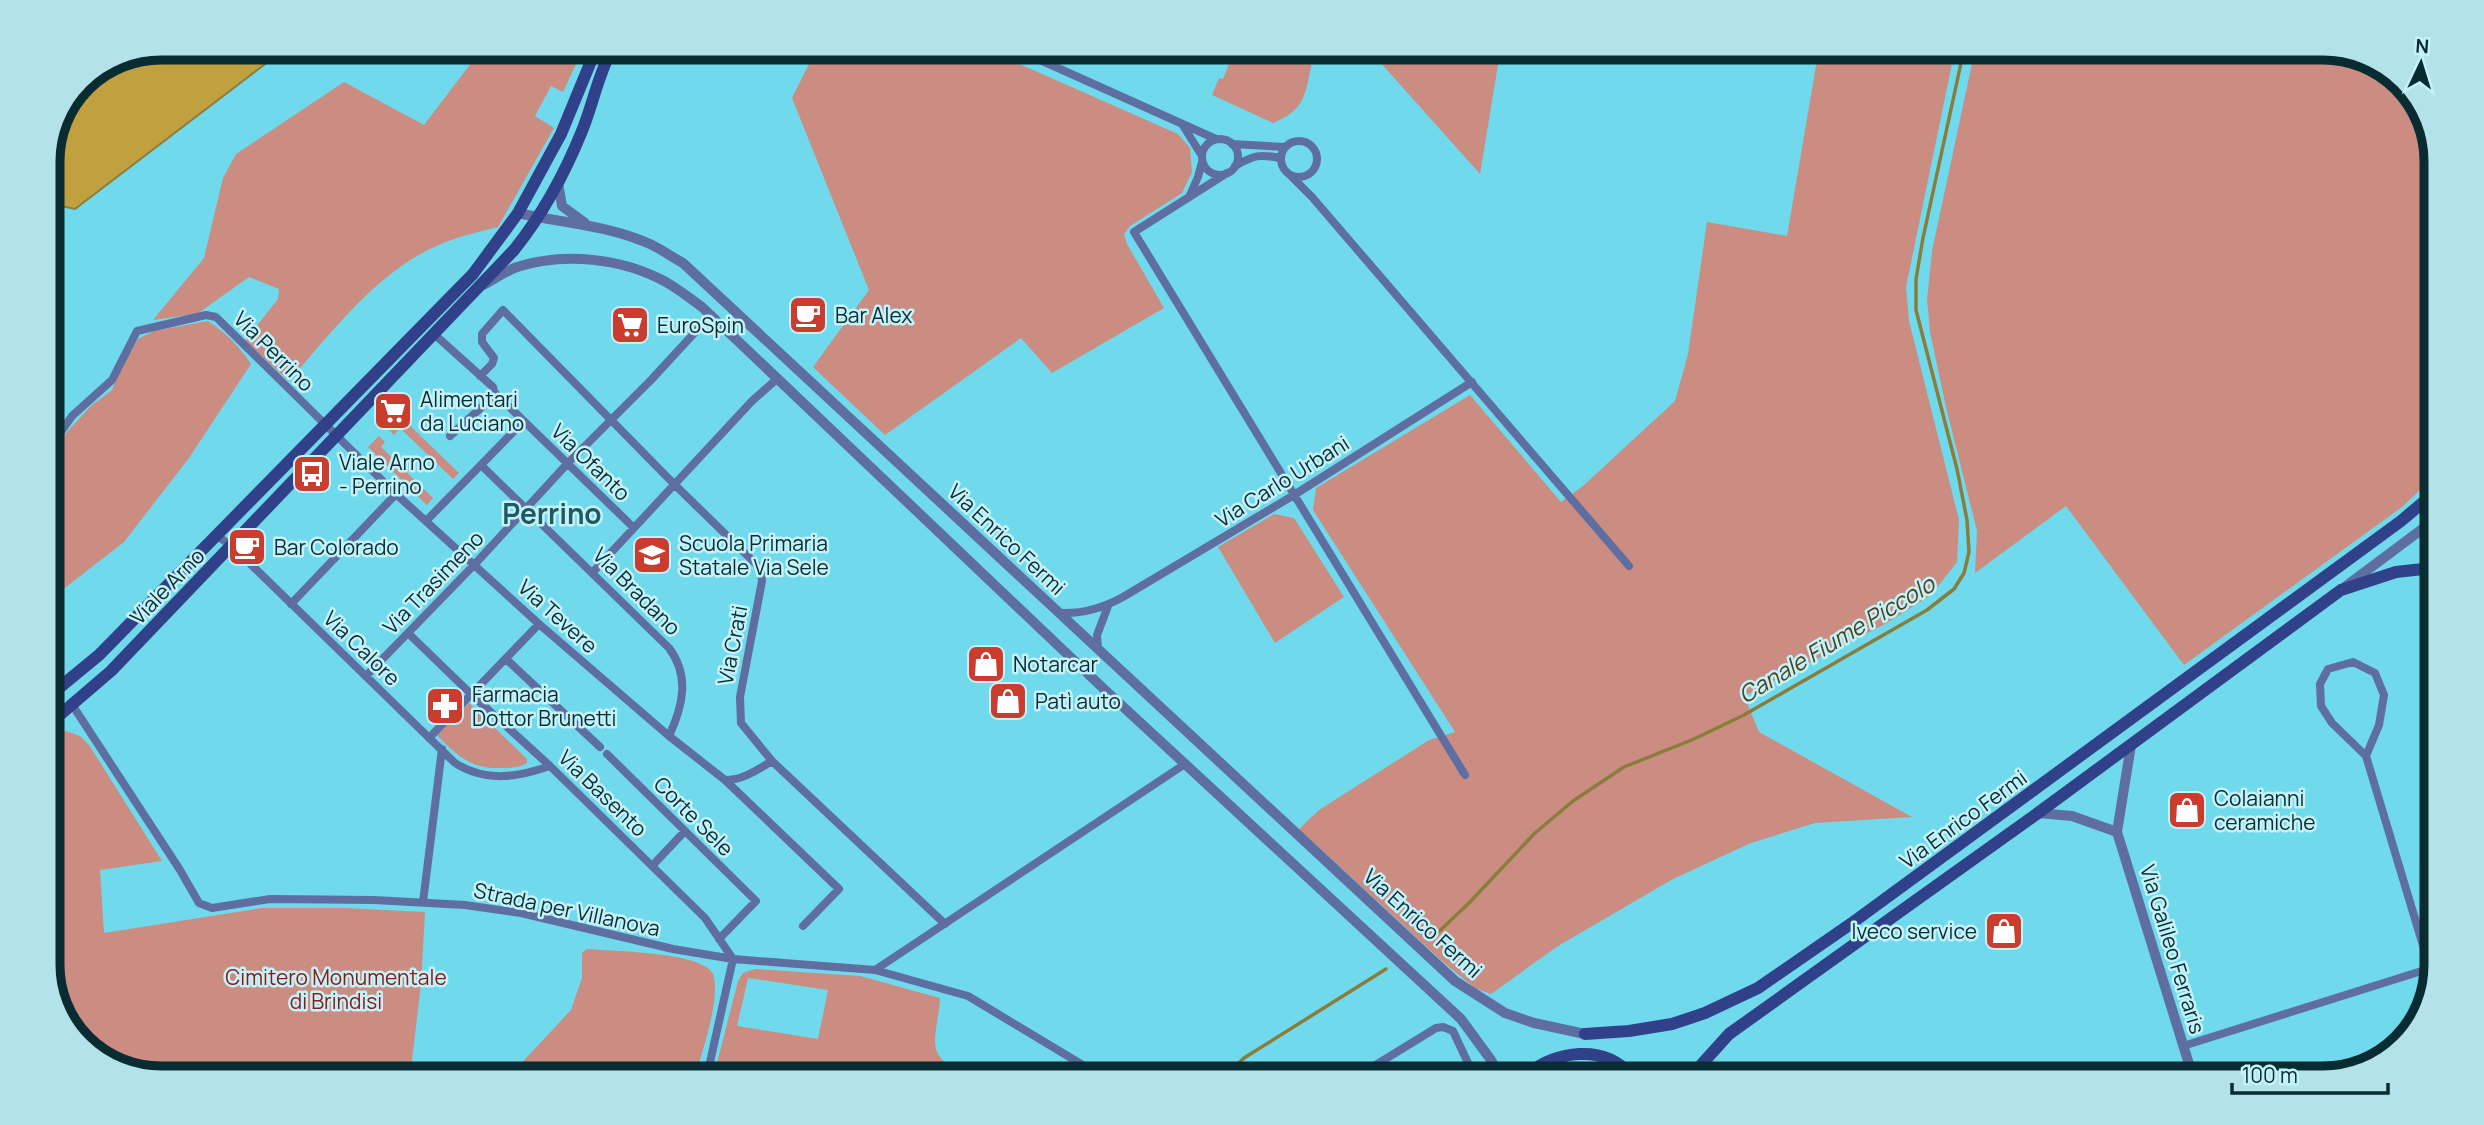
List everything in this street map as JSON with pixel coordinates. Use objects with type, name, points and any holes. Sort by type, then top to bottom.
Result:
[{"type":"main road","name":"Viale Arno","points":[[60,686],[99,655],[473,274],[518,213],[561,134],[591,60]]},
{"type":"main road","name":"Viale Arno","points":[[60,716],[111,671],[233,547],[514,250],[558,183],[582,131],[606,60]]},
{"type":"main road","name":"Via Enrico Fermi","points":[[1585,1034],[1672,1024],[1705,1013],[1758,988],[1864,915],[2424,501]]},
{"type":"main road","points":[[2341,590],[2396,572],[2424,569]]},
{"type":"main road","name":"Via Enrico Fermi","points":[[1700,1066],[1728,1034],[2038,813],[2341,590]]},
{"type":"main road","points":[[1562,1055],[1585,1034],[1618,1066]]},
{"type":"main road","points":[[1537,1066],[1562,1055],[1585,1053],[1608,1059]]},
{"type":"street","points":[[1040,60],[1216,139],[1232,144],[1285,147],[1295,141],[1301,141],[1311,146],[1317,157],[1308,182],[1312,197]]},
{"type":"street","points":[[1182,124],[1209,172],[1227,173]]},
{"type":"street","points":[[1188,198],[1198,177],[1206,145],[1216,139]]},
{"type":"street","points":[[1232,144],[1237,155],[1235,166]]},
{"type":"street","points":[[1285,147],[1281,158],[1289,174],[1312,197],[1629,566]]},
{"type":"street","points":[[1281,158],[1261,154],[1252,156],[1134,232],[1465,775]]},
{"type":"street","points":[[1289,174],[1300,177],[1311,172]]},
{"type":"street","name":"Via Enrico Fermi","points":[[558,183],[562,206],[588,225]]},
{"type":"street","name":"Via Enrico Fermi","points":[[518,213],[588,225],[651,244],[683,263],[1455,981],[1505,1013],[1534,1023],[1585,1034]]},
{"type":"street","name":"Via Enrico Fermi","points":[[481,287],[515,268],[544,261],[596,261],[622,266],[665,282],[711,315],[1185,764],[1461,1019],[1494,1066]]},
{"type":"street","name":"Via Crati","points":[[480,376],[492,364],[494,358],[482,342],[482,334],[503,310],[761,571],[762,581],[740,697],[741,723],[772,761],[945,923]]},
{"type":"street","name":"Via Perrino","points":[[60,433],[72,416],[112,380],[137,331],[206,315],[216,317],[325,425]]},
{"type":"street","name":"Via Trasimeno","points":[[366,676],[711,315]]},
{"type":"street","name":"Via Ofanto","points":[[434,334],[493,387],[495,393],[634,528]]},
{"type":"street","points":[[593,572],[752,401],[778,379]]},
{"type":"street","name":"Via Carlo Urbani","points":[[1058,613],[1082,612],[1108,606],[1294,495],[1472,382]]},
{"type":"street","points":[[450,436],[495,393]]},
{"type":"street","points":[[426,521],[524,421]]},
{"type":"street","points":[[325,425],[336,436]]},
{"type":"street","name":"Via Tevere","points":[[336,436],[540,624],[669,736],[725,780],[839,888],[803,926]]},
{"type":"street","name":"Via Bradano","points":[[481,464],[678,659],[682,671],[681,712],[669,736]]},
{"type":"street","points":[[291,604],[396,494]]},
{"type":"street","name":"Via Enrico Fermi","points":[[2341,590],[2424,528]]},
{"type":"street","name":"Via Calore","points":[[216,535],[233,547],[455,763],[481,775],[503,777],[525,775],[551,765]]},
{"type":"street","points":[[1098,650],[1097,635],[1108,606]]},
{"type":"street","points":[[429,738],[540,624]]},
{"type":"street","name":"Via Basento","points":[[408,633],[472,695],[551,765],[705,918],[733,959]]},
{"type":"street","points":[[506,659],[600,747]]},
{"type":"street","points":[[2366,756],[2379,725],[2384,695],[2375,673],[2353,662],[2329,669],[2319,684],[2321,706],[2332,723],[2366,756],[2424,949]]},
{"type":"street","name":"Strada per Villanova","points":[[73,706],[199,903],[212,908],[270,899],[423,902],[492,907],[673,949],[733,959],[875,970],[968,996],[1084,1066]]},
{"type":"street","points":[[2038,813],[2072,816],[2117,832],[2130,745]]},
{"type":"street","points":[[423,902],[442,749]]},
{"type":"street","name":"Corte Sele","points":[[607,754],[756,901],[719,939]]},
{"type":"street","points":[[725,780],[746,776],[772,761]]},
{"type":"street","points":[[875,970],[1185,764]]},
{"type":"street","points":[[652,866],[685,831]]},
{"type":"street","name":"Via Galileo Ferraris","points":[[2117,832],[2189,1066]]},
{"type":"street","points":[[709,1066],[733,959]]},
{"type":"street","points":[[2183,1046],[2424,970]]},
{"type":"street","points":[[1374,1066],[1436,1028],[1443,1027],[1453,1031],[1468,1066]]},
{"type":"green space","points":[[473,60],[578,60],[563,92],[551,86],[535,116],[554,128],[498,227],[441,244],[397,269],[358,304],[289,381],[245,341],[278,299],[279,289],[249,277],[197,314],[153,320],[204,258],[223,178],[236,154],[344,82],[424,125]]},
{"type":"green space","points":[[811,60],[1010,60],[1178,134],[1190,148],[1192,172],[1182,193],[1130,226],[1124,234],[1127,244],[1164,308],[1052,373],[1021,338],[885,435],[813,367],[869,290],[792,98]]},
{"type":"green space","points":[[1231,60],[1313,60],[1299,105],[1293,112],[1273,123],[1212,95],[1219,78],[1223,79]]},
{"type":"green space","points":[[1378,60],[1499,60],[1480,174]]},
{"type":"green space","points":[[1817,60],[1953,60],[1906,287],[1909,321],[1959,520],[1957,562],[1931,595],[1887,623],[1744,696],[1759,732],[1912,817],[1815,823],[1751,843],[1673,879],[1558,946],[1491,994],[1475,988],[1299,829],[1319,810],[1429,740],[1455,732],[1313,510],[1316,488],[1470,395],[1561,502],[1583,486],[1675,401],[1688,354],[1707,222],[1787,236]]},
{"type":"green space","points":[[1973,60],[2324,60],[2344,61],[2362,67],[2386,81],[2386,98],[2404,99],[2417,122],[2424,154],[2424,486],[2402,507],[2184,665],[2066,506],[1975,573],[1977,531],[1946,407],[1930,332],[1927,299],[1932,251]]},
{"type":"green space","points":[[208,321],[232,340],[251,364],[189,458],[124,542],[60,592],[60,442],[91,406],[112,390],[138,339],[154,331]]},
{"type":"green space","points":[[400,416],[459,473],[453,479],[400,428],[394,435],[388,429]]},
{"type":"green space","points":[[379,436],[385,442],[381,447],[433,498],[427,505],[368,447]]},
{"type":"green space","points":[[1274,514],[1294,518],[1344,597],[1275,643],[1218,547]]},
{"type":"green space","points":[[469,703],[527,759],[527,763],[510,768],[481,766],[465,759],[437,735]]},
{"type":"green space","name":"Cimitero Monumentale di Brindisi","points":[[66,731],[80,736],[89,745],[162,861],[100,870],[104,933],[262,908],[425,912],[413,1066],[160,1066],[140,1064],[122,1058],[94,1041],[76,1021],[61,985],[60,732]]},
{"type":"green space","points":[[587,949],[635,952],[675,957],[706,967],[713,974],[715,996],[698,1066],[519,1066],[571,1010],[582,978],[582,953]]},
{"type":"green space","points":[[755,969],[860,976],[940,998],[935,1044],[943,1060],[952,1066],[716,1066],[738,981],[743,973]],"holes":[[[748,978],[828,990],[818,1039],[737,1026]]]},
{"type":"green space","points":[[1583,1062],[1598,1066],[1554,1066]]},
{"type":"shaded area","points":[[270,60],[75,209],[60,206],[61,140],[76,104],[104,76],[140,61]]},
{"type":"waterway","name":"Canale Fiume Piccolo","points":[[1431,939],[1535,833],[1573,801],[1624,767],[1694,739],[1744,715],[1927,610],[1954,589],[1964,573],[1969,552],[1967,520],[1957,469],[1916,310],[1916,279],[1923,238],[1962,60]]},
{"type":"waterway","name":"Canale Fiume Piccolo","points":[[1236,1066],[1244,1058],[1386,969]]},
{"type":"place","name":"Bar Alex","points":[[808,315]]},
{"type":"place","name":"EuroSpin","points":[[630,325]]},
{"type":"place","name":"Alimentari da Luciano","points":[[393,411]]},
{"type":"place","name":"Viale Arno - Perrino","points":[[312,474]]},
{"type":"place","name":"Bar Colorado","points":[[247,547]]},
{"type":"place","name":"Scuola Primaria Statale Via Sele","points":[[652,555]]},
{"type":"place","name":"Notarcar","points":[[986,664]]},
{"type":"place","name":"Patì auto","points":[[1008,701]]},
{"type":"place","name":"Farmacia Dottor Brunetti","points":[[445,706]]},
{"type":"place","name":"Colaianni ceramiche","points":[[2187,810]]},
{"type":"place","name":"Iveco service","points":[[2004,931]]},
{"type":"district","name":"Perrino","points":[[552,513]]}]
